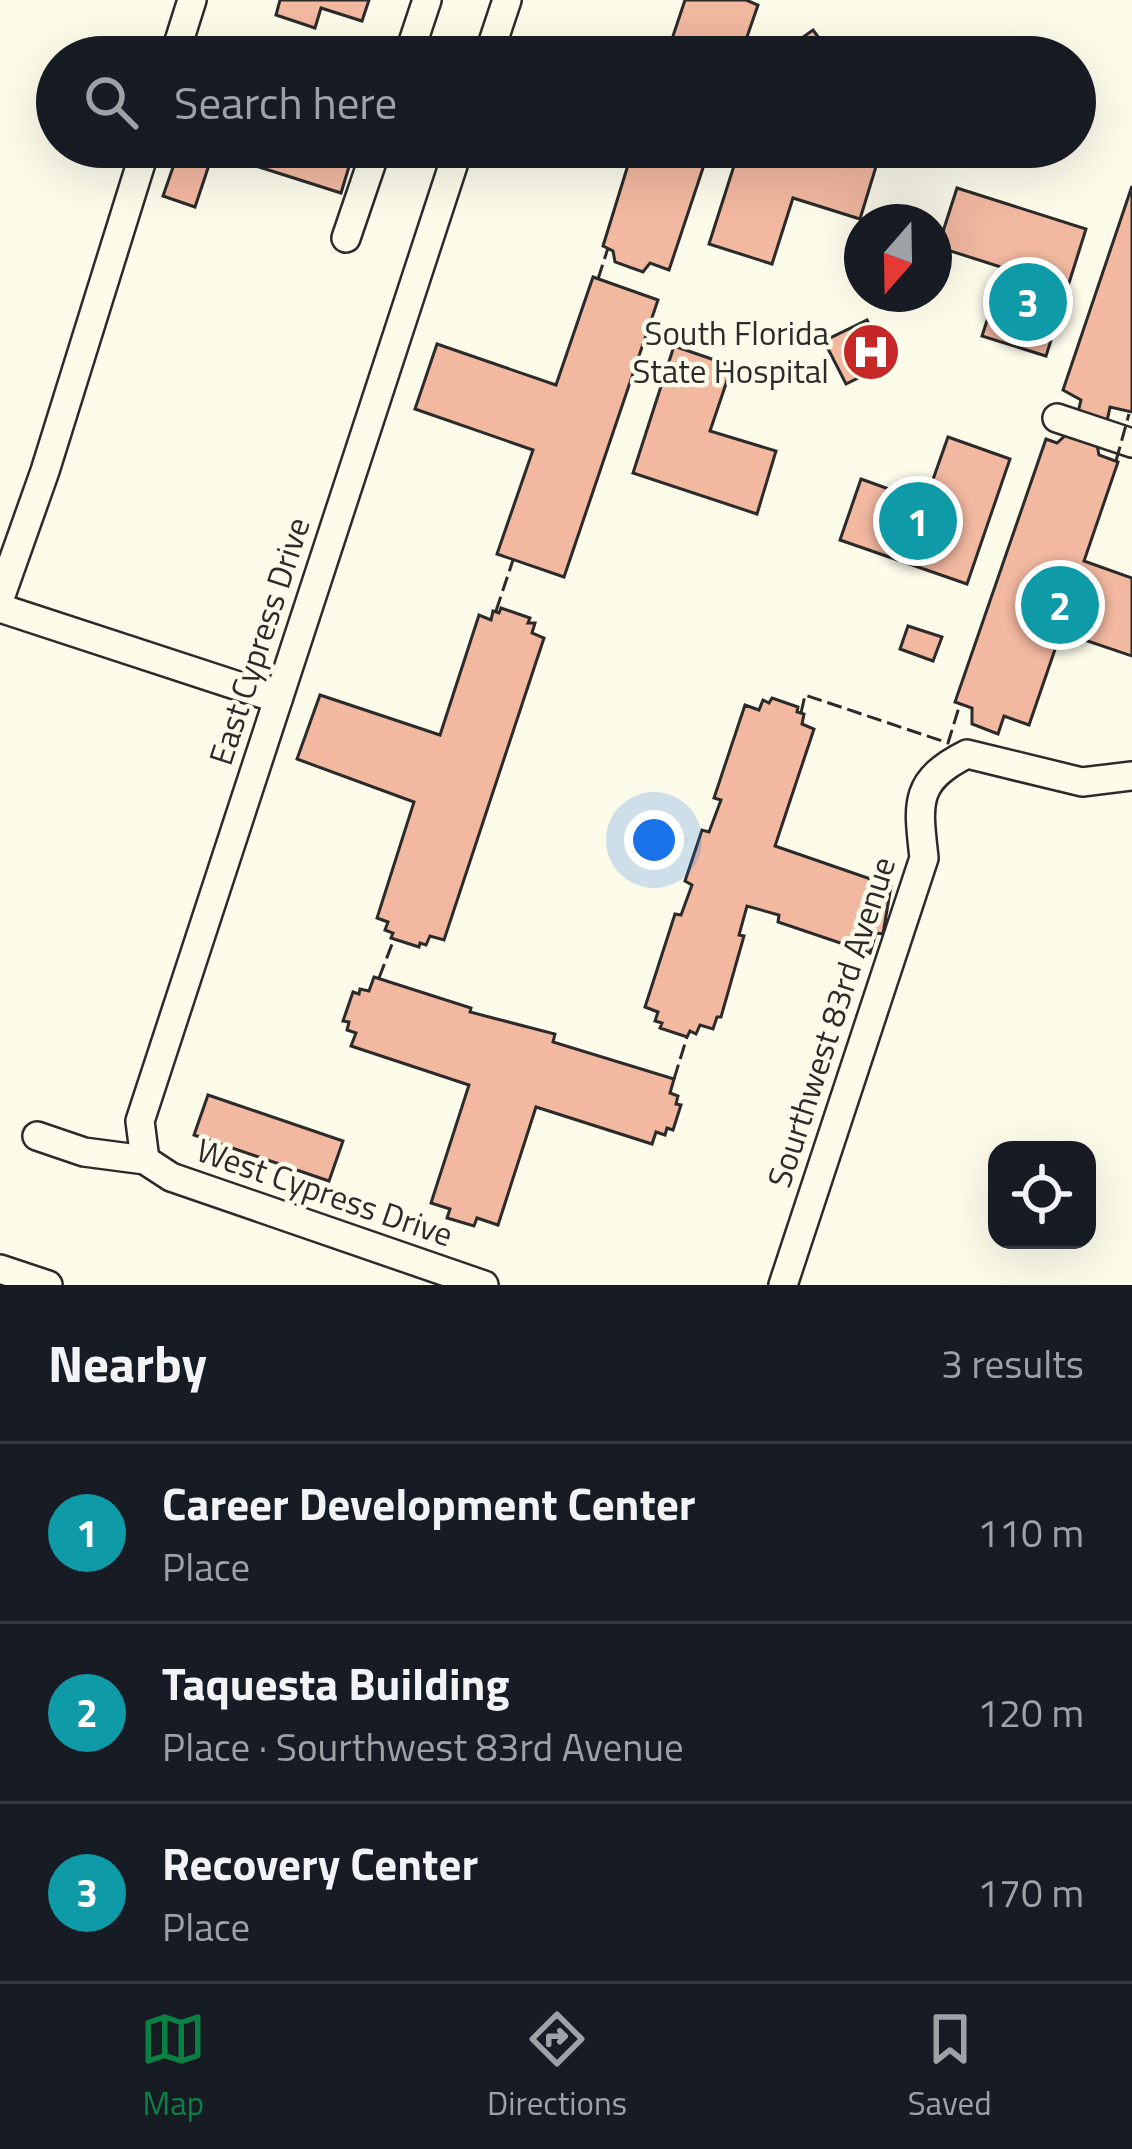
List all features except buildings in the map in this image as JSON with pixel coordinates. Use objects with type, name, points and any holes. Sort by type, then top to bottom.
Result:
[{"type":"street","points":[[181,36],[192,0]]},
{"type":"street","points":[[415,36],[428,0]]},
{"type":"street","points":[[495,36],[507,0]]},
{"type":"street","points":[[0,598],[139,168]]},
{"type":"street","points":[[346,238],[370,168]]},
{"type":"street","name":"East Cypress Drive","points":[[145,1160],[140,1121],[452,168]]},
{"type":"street","points":[[1057,418],[1132,443]]},
{"type":"street","points":[[0,608],[278,699]]},
{"type":"street","name":"Sourthwest 83rd Avenue","points":[[783,1285],[923,858],[918,822],[926,787],[943,766],[967,754],[1082,782],[1132,776]]},
{"type":"street","name":"West Cypress Drive","points":[[37,1136],[84,1152],[145,1160],[171,1177],[484,1285]]},
{"type":"street","points":[[0,1269],[48,1285]]},
{"type":"fence","points":[[598,279],[608,248]]},
{"type":"fence","points":[[1116,461],[1129,414]]},
{"type":"fence","points":[[496,611],[513,560]]},
{"type":"fence","points":[[801,713],[805,695],[948,743],[960,704]]},
{"type":"fence","points":[[379,978],[394,939]]},
{"type":"fence","points":[[674,1079],[687,1037]]},
{"type":"place","name":"Recovery Center","points":[[1028,302]]},
{"type":"place","name":"South Florida State Hospital","points":[[871,352]]},
{"type":"place","name":"Career Development Center","points":[[918,521]]},
{"type":"place","name":"Taquesta Building","points":[[1060,605]]}]
